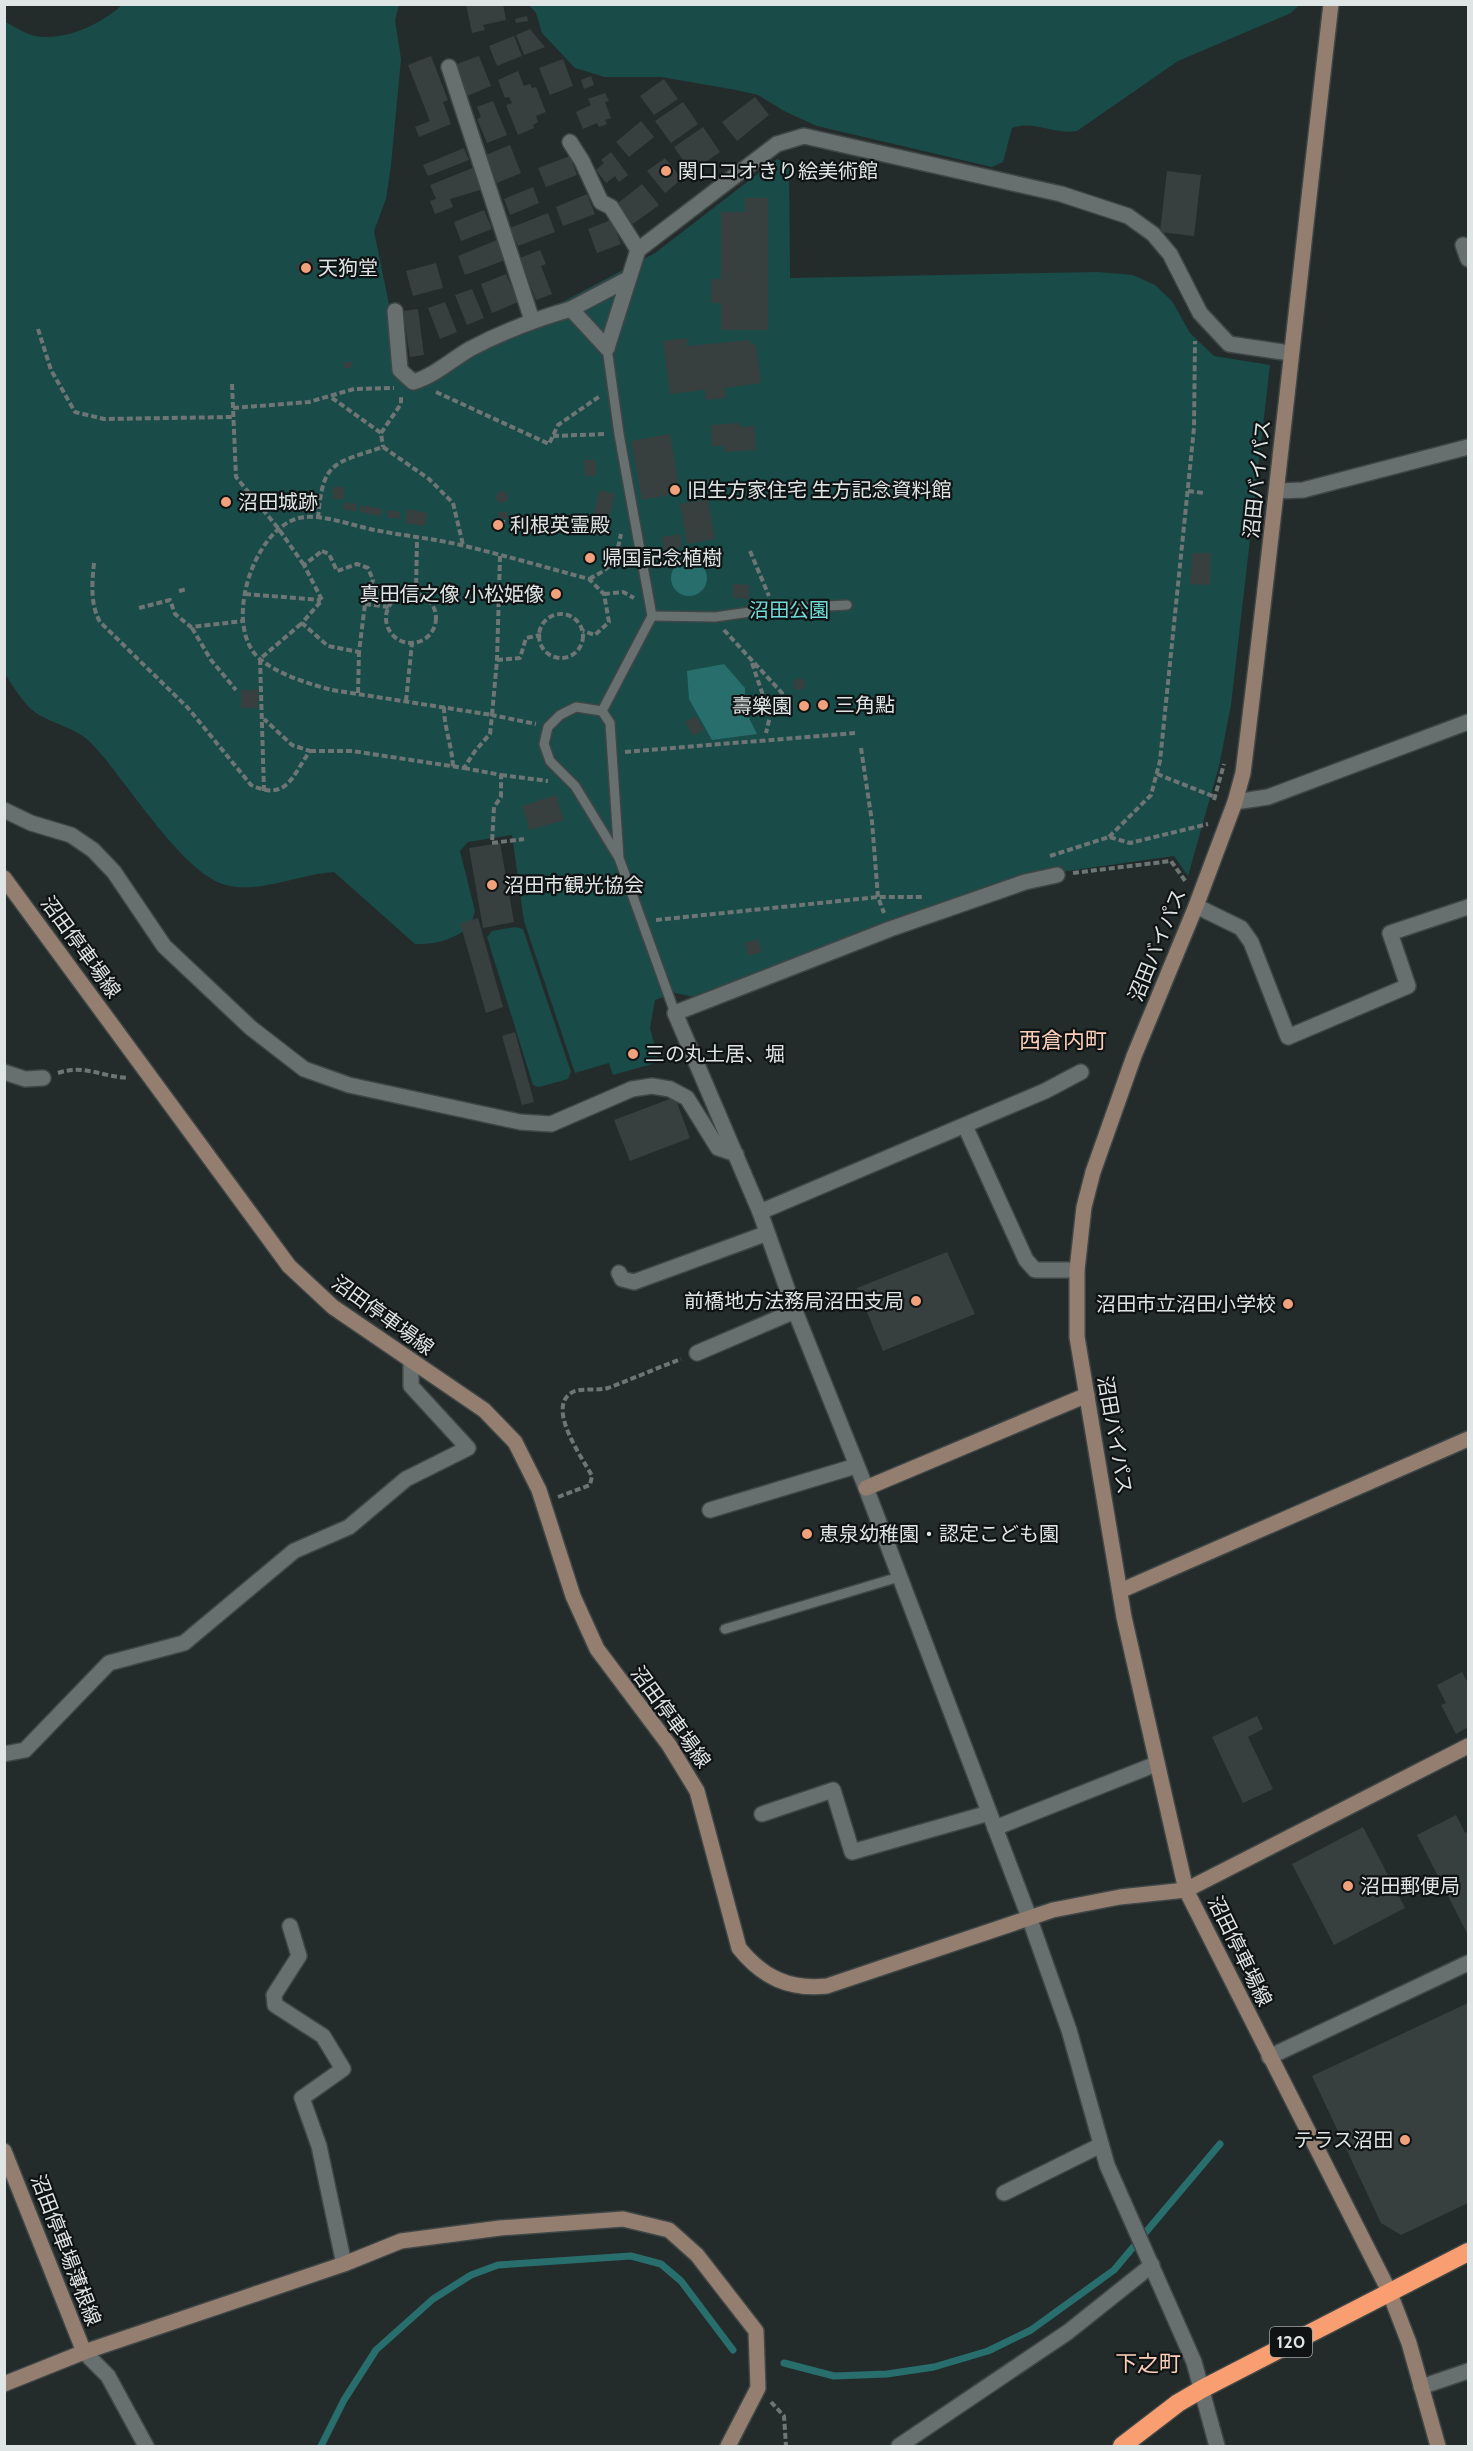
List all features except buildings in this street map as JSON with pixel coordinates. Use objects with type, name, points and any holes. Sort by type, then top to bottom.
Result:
[{"type":"highway","name":"120","points":[[1122,2446],[1178,2403],[1202,2389],[1389,2290],[1468,2252]]},
{"type":"street","name":"沼田バイパス","points":[[1186,1890],[1156,1764],[1120,1591],[1077,1337],[1077,1270],[1084,1207],[1098,1156],[1134,1056],[1196,906],[1235,802],[1243,773],[1278,491],[1290,353],[1331,4]]},
{"type":"street","points":[[449,67],[532,320]]},
{"type":"street","points":[[607,348],[638,250],[777,144],[790,138],[817,137],[1061,194],[1128,216],[1153,234],[1170,254],[1200,313],[1229,345],[1290,353]]},
{"type":"street","points":[[570,142],[602,202],[612,207],[638,250]]},
{"type":"street","points":[[396,311],[400,370],[413,382],[422,379],[471,349],[532,320],[571,309],[628,279]]},
{"type":"street","points":[[571,309],[607,348]]},
{"type":"street","points":[[1278,491],[1303,490],[1468,447]]},
{"type":"street","points":[[1235,802],[1268,797],[1468,722]]},
{"type":"street","points":[[4,810],[31,822],[71,835],[93,850],[114,872],[164,946],[260,1036],[304,1069],[349,1084],[520,1122],[551,1124],[632,1089],[652,1086],[687,1098],[718,1148],[736,1154]]},
{"type":"street","points":[[1057,875],[1025,882],[890,929],[675,1013],[760,1212],[765,1234],[866,1488],[1029,1917],[1069,2030],[1107,2165],[1194,2362],[1217,2446]]},
{"type":"street","name":"沼田停車場線","points":[[4,878],[289,1266],[316,1294],[411,1362],[484,1410],[515,1442],[539,1490],[573,1596],[597,1649],[669,1744],[697,1791],[739,1948],[756,1966],[782,1984],[796,1987],[827,1986],[1053,1910],[1120,1897],[1186,1890],[1389,2290],[1438,2446]]},
{"type":"street","points":[[1196,906],[1242,928],[1251,942],[1288,1037],[1408,986],[1390,933],[1468,907]]},
{"type":"street","points":[[4,1072],[25,1079],[43,1078]]},
{"type":"street","points":[[760,1212],[965,1126],[1045,1091],[1081,1072]]},
{"type":"street","points":[[965,1126],[1026,1260],[1035,1270],[1077,1270]]},
{"type":"street","points":[[620,1273],[622,1279],[634,1282],[765,1234]]},
{"type":"street","points":[[697,1353],[795,1311]]},
{"type":"street","points":[[4,1754],[25,1749],[109,1663],[184,1643],[294,1551],[349,1527],[406,1479],[468,1448],[411,1386],[411,1362]]},
{"type":"street","points":[[866,1488],[1087,1395]]},
{"type":"street","points":[[1120,1591],[1468,1439]]},
{"type":"street","points":[[710,1510],[856,1466]]},
{"type":"street","points":[[1186,1890],[1468,1746]]},
{"type":"street","points":[[995,1828],[1156,1764]]},
{"type":"street","points":[[762,1814],[833,1790],[852,1852],[989,1813]]},
{"type":"street","points":[[290,1926],[299,1956],[274,1995],[275,2005],[323,2036],[343,2069],[302,2098],[319,2146],[344,2264]]},
{"type":"street","points":[[1269,2057],[1468,1963]]},
{"type":"street","points":[[1004,2193],[1101,2145]]},
{"type":"street","name":"沼田停車場薄根線","points":[[4,2151],[84,2352],[4,2384]]},
{"type":"street","points":[[146,2446],[108,2376],[84,2352],[344,2264],[401,2241],[585,2220],[623,2219],[646,2222],[669,2230],[696,2255],[756,2331],[758,2388],[728,2446]]},
{"type":"street","points":[[899,2446],[1068,2332],[1152,2265]]},
{"type":"street","points":[[1421,2387],[1468,2371]]},
{"type":"lane","points":[[602,711],[652,616],[619,434],[607,348]]},
{"type":"lane","points":[[652,616],[715,617],[770,609],[847,605]]},
{"type":"lane","points":[[619,858],[610,723],[602,711],[576,707],[560,714],[548,727],[544,744],[550,761],[568,780],[619,858],[675,1013]]},
{"type":"lane","points":[[725,1629],[899,1577]]},
{"type":"path","points":[[38,328],[51,370],[75,412],[104,419],[232,417]]},
{"type":"path","points":[[1042,859],[1108,837],[1151,795],[1157,774],[1188,491],[1194,428],[1195,341]]},
{"type":"path","points":[[413,382],[549,444],[558,424],[613,387]]},
{"type":"path","points":[[232,384],[236,477],[278,528],[304,565],[322,600]]},
{"type":"path","points":[[233,408],[309,402],[354,389],[402,388],[401,404],[381,433],[383,447],[429,479],[453,503],[463,545]]},
{"type":"path","points":[[332,397],[381,433]]},
{"type":"path","points":[[553,436],[619,434]]},
{"type":"path","points":[[318,518],[321,489],[329,470],[338,462],[383,447]]},
{"type":"path","points":[[1188,491],[1204,493]]},
{"type":"path","points":[[589,579],[608,570],[615,561],[621,533],[633,510]]},
{"type":"path","points":[[548,727],[492,714],[312,684],[260,659],[248,642],[243,621],[245,594],[260,549],[278,528],[300,518],[318,518],[417,539],[463,545],[589,579],[604,594],[608,606],[609,622],[595,635],[583,631],[571,616],[563,614],[547,619],[541,635],[544,651],[549,656],[568,658],[581,645],[583,631]]},
{"type":"path","points":[[503,520],[503,526]]},
{"type":"path","points":[[416,593],[417,539]]},
{"type":"path","points":[[304,565],[322,550],[329,554],[337,572],[357,564],[368,568],[373,580],[365,604],[359,652],[358,693]]},
{"type":"path","points":[[750,551],[768,591],[770,609]]},
{"type":"path","points":[[464,768],[490,734],[497,660],[501,556]]},
{"type":"path","points":[[94,563],[92,591],[95,613],[100,622],[188,708],[251,785],[264,791],[277,791],[288,785],[310,751]]},
{"type":"path","points":[[180,591],[187,589]]},
{"type":"path","points":[[604,594],[617,591],[629,593],[652,616]]},
{"type":"path","points":[[416,593],[430,601],[436,620],[433,631],[426,638],[412,643],[397,639],[390,631],[386,621],[389,606],[401,596],[416,593]]},
{"type":"path","points":[[245,594],[322,600]]},
{"type":"path","points":[[139,608],[170,600],[175,614],[191,627],[211,660],[236,690]]},
{"type":"path","points":[[260,659],[302,623],[322,600]]},
{"type":"path","points":[[365,604],[389,606]]},
{"type":"path","points":[[715,617],[782,693],[782,702],[770,716],[766,733]]},
{"type":"path","points":[[191,627],[243,621]]},
{"type":"path","points":[[302,623],[328,646],[359,652]]},
{"type":"path","points":[[497,660],[520,658],[526,638],[541,635]]},
{"type":"path","points":[[406,701],[412,643]]},
{"type":"path","points":[[260,659],[264,719],[264,791]]},
{"type":"path","points":[[752,661],[770,716]]},
{"type":"path","points":[[444,707],[444,723],[452,752],[453,766]]},
{"type":"path","points":[[264,719],[292,745],[310,751],[352,751],[553,782],[568,780]]},
{"type":"path","points":[[624,752],[855,733]]},
{"type":"path","points":[[861,748],[872,822],[878,897],[890,929]]},
{"type":"path","points":[[1213,806],[1227,754]]},
{"type":"path","points":[[1157,774],[1215,797]]},
{"type":"path","points":[[501,775],[501,797],[494,807],[492,843],[524,839]]},
{"type":"path","points":[[1205,833],[1210,815]]},
{"type":"path","points":[[1108,837],[1130,843],[1208,824]]},
{"type":"path","points":[[1057,875],[1171,861],[1189,886],[1192,877]]},
{"type":"path","points":[[640,921],[878,897],[925,897]]},
{"type":"path","points":[[43,1078],[75,1067],[113,1077],[151,1079]]},
{"type":"path","points":[[549,1501],[590,1485],[592,1476],[563,1420],[561,1406],[566,1398],[574,1392],[606,1389],[697,1353]]},
{"type":"path","points":[[758,2388],[784,2416],[786,2446]]},
{"type":"green space","name":"沼田公園","points":[[122,5],[399,5],[395,20],[401,59],[391,165],[386,199],[374,231],[389,304],[396,371],[432,371],[655,253],[777,159],[789,165],[790,278],[1098,272],[1133,275],[1155,285],[1172,301],[1190,333],[1214,356],[1270,365],[1231,705],[1219,766],[1188,876],[1174,856],[1060,872],[699,998],[675,993],[655,1000],[650,1028],[659,1062],[613,1075],[609,1063],[575,1073],[524,921],[512,835],[468,842],[460,851],[475,911],[470,928],[450,938],[430,943],[415,944],[334,872],[266,885],[239,887],[226,885],[209,877],[191,863],[173,845],[92,744],[72,730],[32,710],[5,674],[5,22],[35,36],[58,36],[93,25]]},
{"type":"green space","points":[[529,5],[1299,5],[1291,13],[1178,61],[1077,131],[1069,132],[1036,126],[1012,128],[1003,162],[992,167],[817,126],[786,112],[758,95],[661,77],[605,77],[575,68],[542,33],[536,13]]},
{"type":"green space","points":[[515,927],[523,929],[571,1072],[568,1079],[539,1087],[533,1085],[487,937],[492,931]]},
{"type":"shaded area","points":[[689,560],[702,565],[707,578],[702,591],[689,596],[676,591],[671,578],[676,565]]},
{"type":"shaded area","points":[[724,664],[745,688],[745,710],[757,734],[712,740],[689,699],[687,671]]},
{"type":"waterway","points":[[784,2363],[834,2376],[887,2374],[934,2367],[988,2351],[1031,2330],[1114,2270],[1220,2144]]},
{"type":"waterway","points":[[321,2446],[344,2400],[376,2350],[433,2299],[471,2275],[498,2265],[631,2256],[661,2264],[681,2281],[733,2350]]},
{"type":"place","name":"関口コオきり絵美術館","points":[[666,171]]},
{"type":"place","name":"天狗堂","points":[[306,268]]},
{"type":"place","name":"旧生方家住宅 生方記念資料館","points":[[675,490]]},
{"type":"place","name":"沼田城跡","points":[[226,502]]},
{"type":"place","name":"利根英霊殿","points":[[498,525]]},
{"type":"place","name":"帰国記念植樹","points":[[590,558]]},
{"type":"place","name":"真田信之像 小松姫像","points":[[556,594]]},
{"type":"place","name":"三角點","points":[[823,705]]},
{"type":"place","name":"壽樂園","points":[[804,706]]},
{"type":"place","name":"沼田市観光協会","points":[[492,885]]},
{"type":"place","name":"三の丸土居、堀","points":[[633,1054]]},
{"type":"place","name":"前橋地方法務局沼田支局","points":[[916,1301]]},
{"type":"place","name":"沼田市立沼田小学校","points":[[1288,1304]]},
{"type":"place","name":"恵泉幼稚園・認定こども園","points":[[807,1534]]},
{"type":"place","name":"沼田郵便局","points":[[1348,1886]]},
{"type":"place","name":"テラス沼田","points":[[1405,2140]]},
{"type":"district","name":"西倉内町","points":[[1063,1040]]},
{"type":"district","name":"下之町","points":[[1148,2363]]}]
